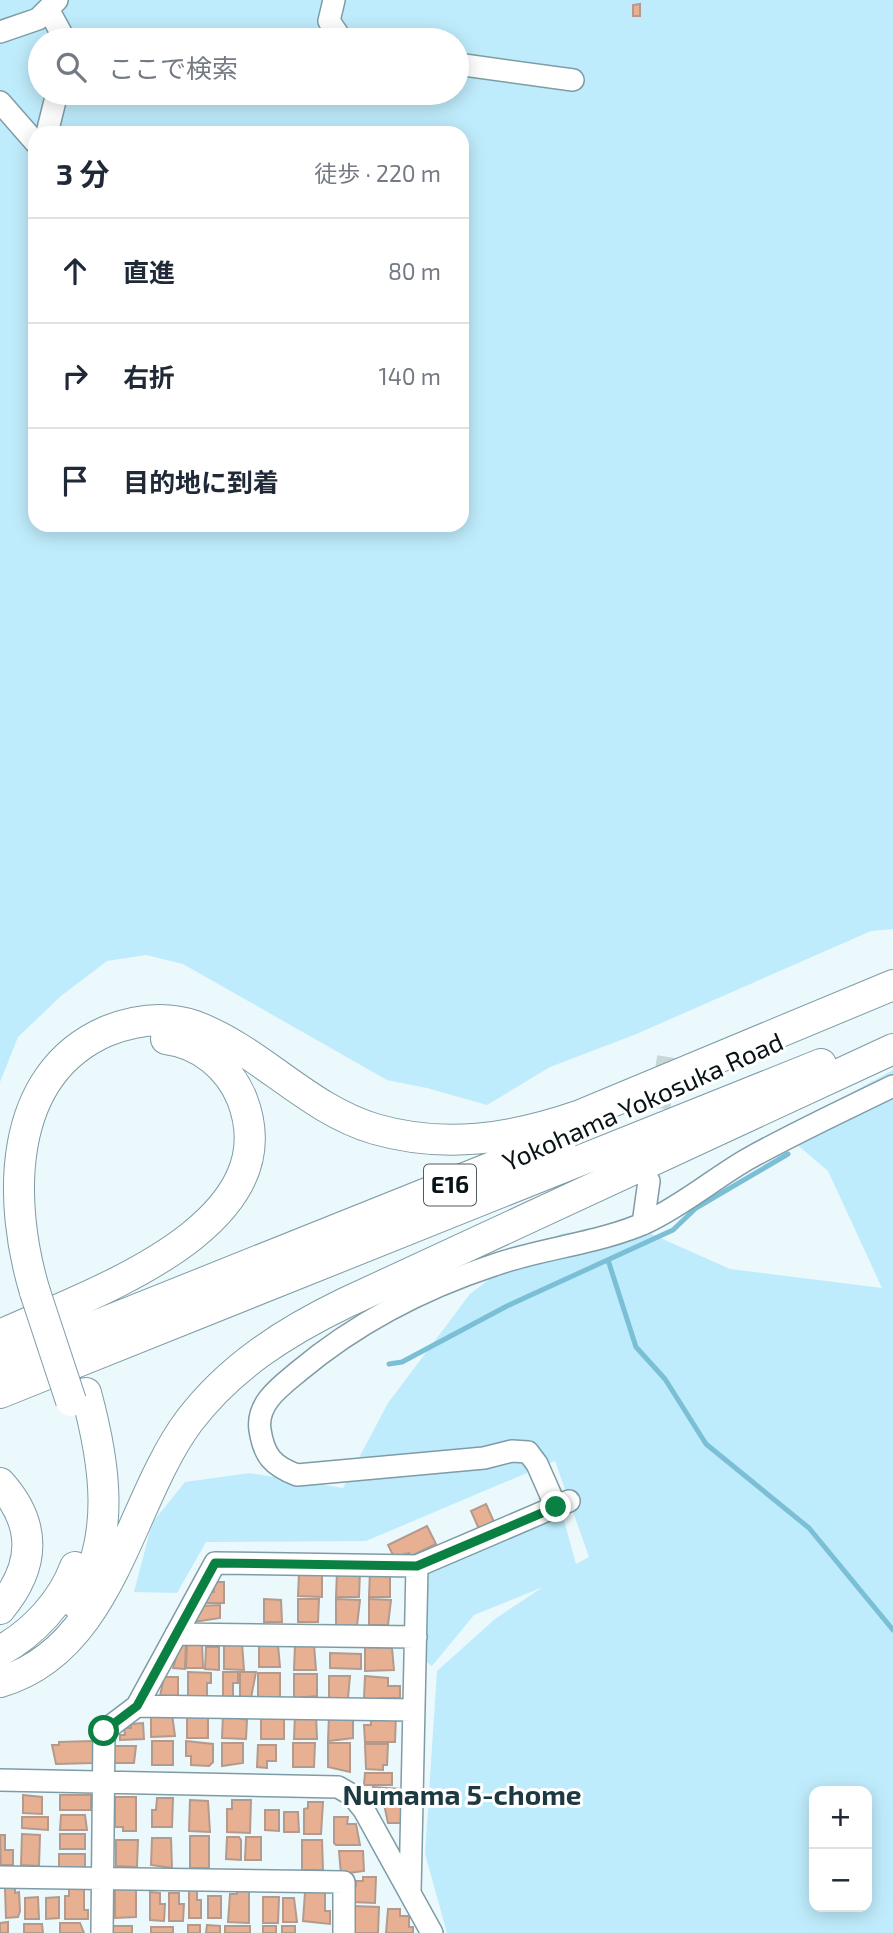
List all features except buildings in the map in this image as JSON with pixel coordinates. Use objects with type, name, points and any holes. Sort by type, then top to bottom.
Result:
[{"type":"highway","points":[[0,1674],[25,1659],[58,1628],[81,1594],[102,1532],[104,1498],[98,1440],[78,1397],[44,1290],[24,1253],[17,1185],[23,1136],[41,1091],[58,1067],[97,1036],[119,1026],[159,1020],[193,1025],[241,1050],[333,1111],[358,1123],[426,1138],[477,1139],[528,1133],[578,1116],[893,985]]},
{"type":"highway","name":"Yokohama Yokosuka Road","points":[[0,1364],[517,1158],[893,991]]},
{"type":"highway","name":"Yokohama Yokosuka Road","points":[[0,1393],[893,1034]]},
{"type":"highway","points":[[0,1335],[162,1256],[198,1232],[223,1206],[246,1160],[248,1116],[229,1075],[200,1050],[169,1039],[134,1041],[96,1057],[65,1086],[43,1131],[35,1172],[36,1218],[44,1290]]},
{"type":"highway","points":[[0,1682],[29,1671],[64,1644],[104,1588],[183,1430],[219,1387],[268,1346],[345,1303],[893,1049]]},
{"type":"highway","points":[[0,1651],[13,1644],[52,1607],[63,1592],[79,1555],[84,1534],[86,1490],[78,1397]]},
{"type":"highway","points":[[0,1483],[16,1502],[23,1518],[28,1549],[19,1581],[0,1609]]},
{"type":"street","points":[[334,0],[329,21],[334,28]]},
{"type":"street","points":[[0,32],[38,19],[52,5],[61,28]]},
{"type":"street","points":[[469,66],[573,80]]},
{"type":"street","points":[[0,102],[28,134]]},
{"type":"street","points":[[49,126],[54,105]]},
{"type":"street","points":[[102,1933],[104,1731],[137,1706],[215,1563],[417,1566],[563,1504],[528,1452],[512,1451],[485,1458],[298,1475],[276,1467],[262,1444],[259,1423],[266,1402],[275,1390],[331,1344],[388,1311],[494,1265],[643,1224],[678,1207],[744,1161],[893,1086]]},
{"type":"street","points":[[643,1224],[649,1181]]},
{"type":"street","points":[[410,1894],[417,1566]]},
{"type":"street","points":[[176,1634],[416,1637]]},
{"type":"street","points":[[137,1706],[414,1710]]},
{"type":"street","points":[[0,1780],[338,1787],[352,1795],[364,1810],[432,1933]]},
{"type":"street","points":[[0,1877],[344,1881],[344,1933]]},
{"type":"shaded area","points":[[0,0],[893,0],[893,929],[871,931],[634,1035],[550,1067],[487,1105],[387,1080],[183,964],[146,955],[107,961],[61,996],[18,1037],[0,1082]]},
{"type":"shaded area","points":[[893,1070],[893,1933],[447,1933],[425,1854],[437,1671],[495,1619],[543,1587],[474,1615],[432,1666],[423,1660],[428,1570],[562,1513],[576,1564],[589,1557],[555,1461],[366,1541],[206,1542],[177,1593],[134,1592],[152,1523],[185,1482],[250,1473],[343,1488],[388,1403],[470,1294],[532,1247],[561,1234],[629,1224],[730,1269],[882,1288],[828,1171],[781,1131]]},
{"type":"waterway","points":[[389,1364],[402,1362],[507,1306],[673,1230],[696,1208],[788,1154]]},
{"type":"waterway","points":[[608,1260],[636,1347],[665,1379],[706,1444],[809,1528],[893,1630]]},
{"type":"tunnel","points":[[655,1139],[668,1054]]},
{"type":"district","name":"Numama 5-chome","points":[[462,1795]]},
{"type":"route","points":[[104,1731],[137,1706],[215,1563],[417,1566],[556,1507]]}]
